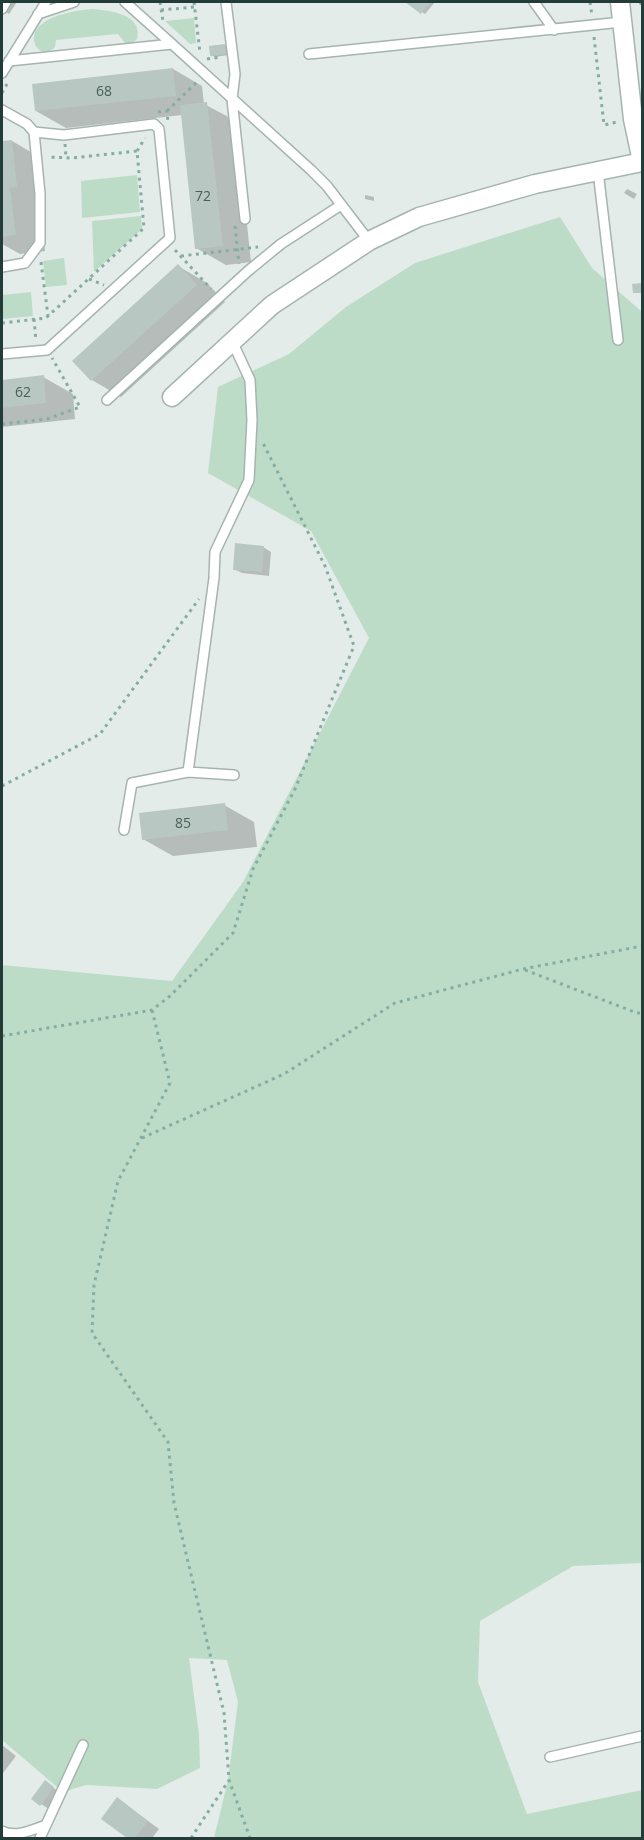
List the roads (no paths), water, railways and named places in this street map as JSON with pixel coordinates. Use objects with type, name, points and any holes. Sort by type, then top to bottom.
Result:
[{"type":"street","points":[[172,397],[272,305],[369,241],[419,217],[535,184],[642,161],[633,119],[620,2]]},
{"type":"lane","points":[[2,9],[6,2]]},
{"type":"lane","points":[[2,73],[46,2]]},
{"type":"lane","points":[[38,14],[74,2]]},
{"type":"lane","points":[[114,2],[126,2],[285,145],[327,186],[369,241]]},
{"type":"lane","points":[[226,2],[235,74],[232,99],[244,219]]},
{"type":"lane","points":[[534,2],[554,30]]},
{"type":"lane","points":[[309,54],[622,22]]},
{"type":"lane","points":[[9,61],[172,44]]},
{"type":"lane","points":[[2,110],[27,124],[34,132],[40,195],[40,243],[26,263],[2,267]]},
{"type":"lane","points":[[2,354],[46,355],[170,238],[159,129],[154,124],[64,135],[34,132]]},
{"type":"lane","points":[[598,171],[618,340]]},
{"type":"lane","points":[[107,400],[218,297],[281,244],[341,205]]},
{"type":"lane","points":[[188,772],[214,578],[215,552],[249,480],[252,420],[250,380],[232,341]]},
{"type":"lane","points":[[124,830],[132,783],[188,772],[234,775]]},
{"type":"lane","points":[[550,1757],[642,1736]]},
{"type":"lane","points":[[40,1839],[83,1745]]},
{"type":"lane","points":[[2,1831],[26,1833],[46,1825]]}]
